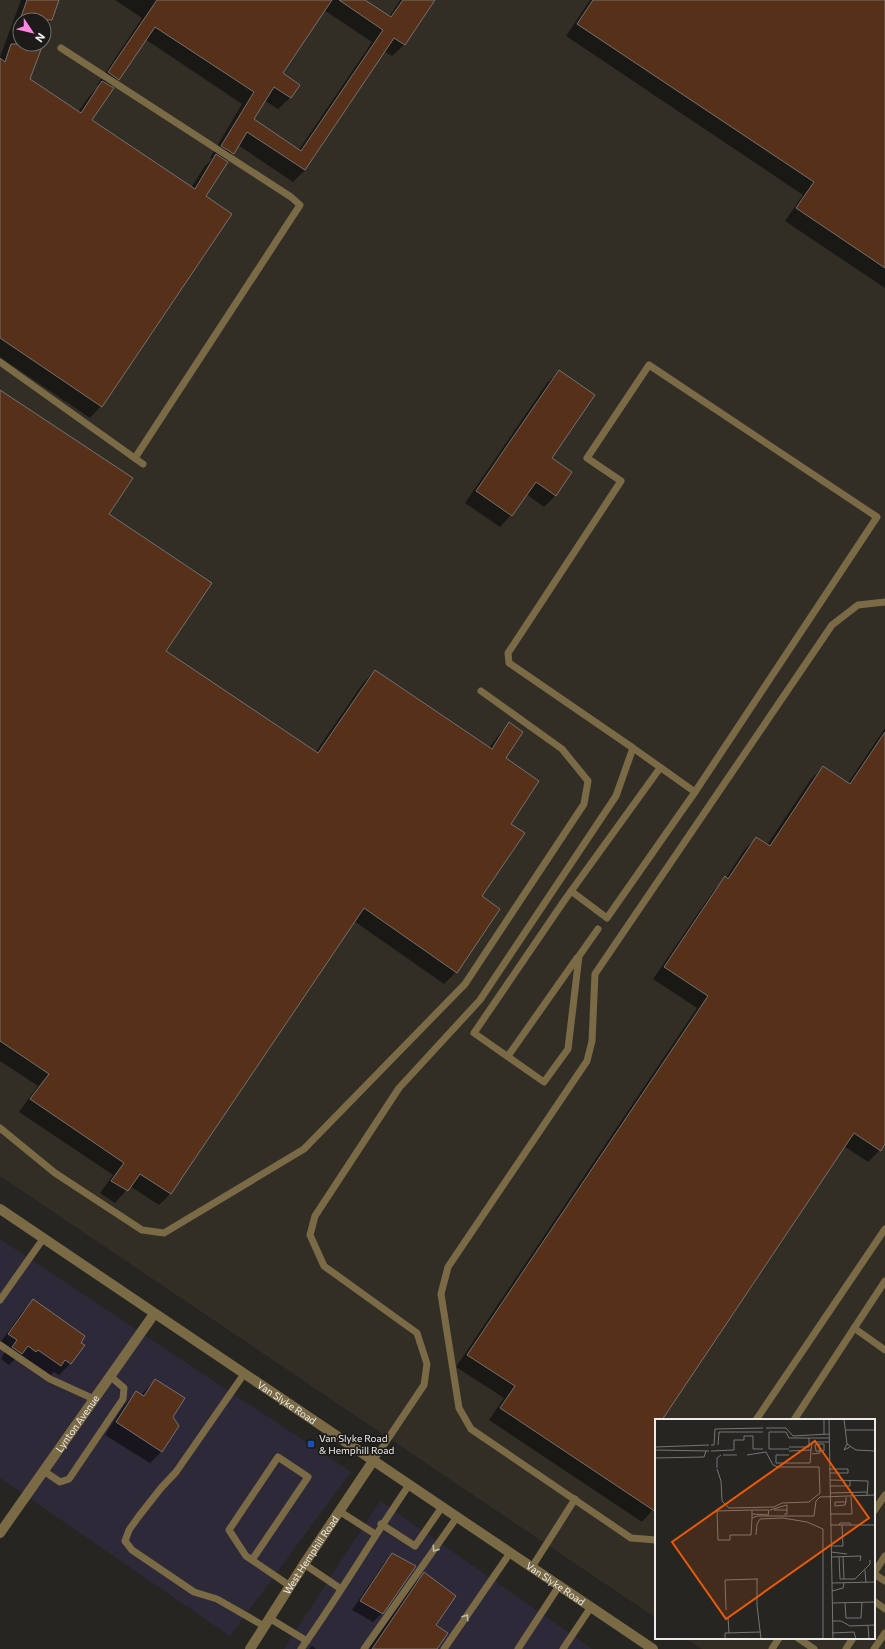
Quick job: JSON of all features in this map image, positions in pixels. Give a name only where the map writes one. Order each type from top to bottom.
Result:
[{"type":"street","name":"Van Slyke Road","points":[[0,1209],[653,1649]]},
{"type":"street","name":"Lynton Avenue","points":[[0,1533],[154,1314]]},
{"type":"street","name":"West Hemphill Road","points":[[250,1649],[266,1622],[373,1461]]},
{"type":"lane","points":[[60,48],[300,204],[135,458]]},
{"type":"lane","points":[[0,362],[143,464]]},
{"type":"lane","points":[[571,891],[607,918],[695,792],[877,517],[683,386],[649,365],[587,458],[622,481],[508,653],[509,663],[695,792]]},
{"type":"lane","points":[[655,1540],[632,1538],[471,1429],[459,1408],[441,1294],[448,1267],[587,1061],[592,1041],[595,974],[832,625],[858,605],[885,602]]},
{"type":"lane","points":[[0,1128],[56,1173],[142,1230],[164,1233],[304,1150],[465,984],[584,804],[588,781],[562,749],[481,691]]},
{"type":"lane","points":[[373,1461],[424,1385],[427,1364],[417,1333],[324,1266],[310,1235],[315,1216],[399,1088],[480,1000],[616,796],[633,748]]},
{"type":"lane","points":[[579,956],[568,1049],[544,1082],[474,1032],[571,891],[660,768]]},
{"type":"lane","points":[[508,1056],[598,930]]},
{"type":"lane","points":[[757,1419],[885,1229]]},
{"type":"lane","points":[[0,1300],[43,1239]]},
{"type":"lane","points":[[795,1419],[885,1281]]},
{"type":"lane","points":[[854,1328],[885,1350]]},
{"type":"lane","points":[[0,1345],[50,1379],[94,1399]]},
{"type":"lane","points":[[244,1374],[176,1472],[161,1488],[129,1530],[125,1541],[132,1550],[194,1592],[217,1599],[307,1641]]},
{"type":"lane","points":[[44,1471],[60,1482],[68,1479],[123,1399],[124,1388],[110,1376]]},
{"type":"lane","points":[[252,1560],[308,1477],[278,1457],[229,1530],[246,1556],[290,1586]]},
{"type":"lane","points":[[301,1649],[375,1534],[409,1485]]},
{"type":"lane","points":[[875,1510],[885,1495]]},
{"type":"lane","points":[[532,1567],[575,1499]]},
{"type":"lane","points":[[382,1524],[415,1546],[442,1507]]},
{"type":"lane","points":[[339,1511],[375,1534]]},
{"type":"lane","points":[[364,1649],[457,1517]]},
{"type":"lane","points":[[444,1649],[510,1553]]},
{"type":"lane","points":[[875,1571],[885,1556]]},
{"type":"lane","points":[[304,1564],[341,1589]]},
{"type":"lane","points":[[875,1574],[885,1581]]},
{"type":"lane","points":[[518,1649],[559,1586]]},
{"type":"lane","points":[[875,1602],[885,1609]]},
{"type":"lane","points":[[563,1649],[591,1607]]},
{"type":"lane","points":[[874,1649],[885,1633]]},
{"type":"lane","points":[[772,1649],[778,1639]]},
{"type":"lane","points":[[799,1639],[814,1649]]},
{"type":"lane","points":[[846,1649],[852,1639]]},
{"type":"shaded area","points":[[0,0],[885,0],[885,1649],[702,1649],[687,1639],[875,1639],[875,1419],[655,1419],[655,1617],[0,1176]]},
{"type":"shaded area","points":[[0,1239],[351,1472],[230,1636],[0,1478]]},
{"type":"shaded area","points":[[380,1501],[592,1649],[284,1649]]},
{"type":"building","points":[[27,0],[59,0],[52,20],[52,12],[23,12]]},
{"type":"building","points":[[157,0],[332,0],[283,73],[300,85],[291,98],[274,87],[254,119],[301,151],[383,30],[339,0],[365,0],[391,17],[403,0],[435,0],[405,45],[394,38],[305,170],[247,132],[234,154],[221,146],[254,92],[155,27],[119,80],[108,72]]},
{"type":"building","points":[[593,0],[885,0],[885,268],[796,208],[814,182],[577,24]]},
{"type":"building","points":[[11,44],[12,52],[40,52],[30,79],[81,113],[102,81],[114,88],[92,120],[195,189],[216,154],[228,162],[206,196],[232,214],[102,407],[0,338],[0,58],[5,62]]},
{"type":"building","points":[[559,370],[595,395],[552,458],[572,472],[556,496],[536,482],[512,516],[476,491]]},
{"type":"building","points":[[0,390],[133,478],[109,514],[212,583],[166,651],[318,753],[375,670],[492,749],[509,722],[523,732],[506,758],[539,781],[511,824],[525,833],[482,896],[500,909],[457,973],[364,908],[171,1194],[140,1174],[128,1191],[111,1181],[124,1163],[30,1099],[49,1074],[0,1041]]},
{"type":"building","points":[[885,732],[885,1144],[881,1151],[854,1133],[663,1419],[655,1419],[655,1511],[500,1408],[515,1386],[467,1355],[708,996],[664,967],[725,876],[728,879],[756,837],[770,846],[823,766],[850,784]]},
{"type":"building","points":[[33,1299],[85,1336],[81,1343],[85,1345],[71,1364],[65,1360],[61,1366],[38,1350],[36,1352],[28,1346],[22,1354],[12,1347],[17,1340],[8,1334]]},
{"type":"building","points":[[155,1379],[185,1398],[173,1417],[179,1426],[162,1452],[116,1422],[136,1391],[144,1396]]},
{"type":"building","points":[[392,1553],[416,1566],[383,1614],[360,1601]]},
{"type":"building","points":[[424,1572],[456,1596],[436,1625],[448,1633],[437,1649],[372,1649]]},
{"type":"place","name":"Van Slyke Road & Hemphill Road","points":[[311,1444]]}]
